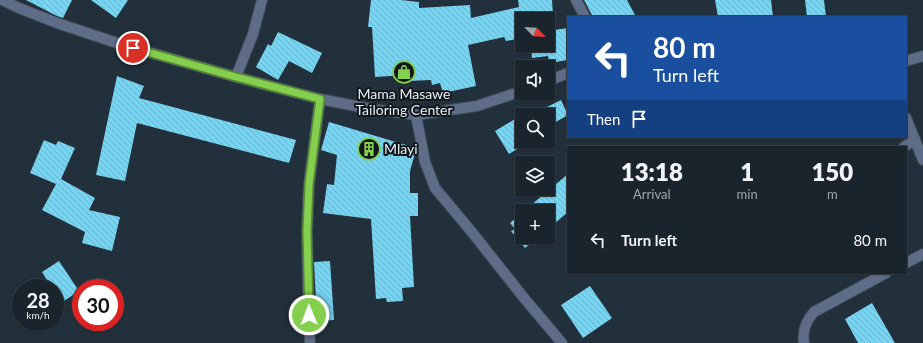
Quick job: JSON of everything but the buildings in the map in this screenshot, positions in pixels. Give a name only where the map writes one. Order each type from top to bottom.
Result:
[{"type":"street","points":[[2,0],[64,25],[120,44],[320,99],[371,109],[416,115],[477,106],[515,93]]},
{"type":"street","points":[[236,77],[253,34],[262,0]]},
{"type":"street","points":[[576,0],[584,16]]},
{"type":"street","points":[[907,61],[923,56]]},
{"type":"street","points":[[555,78],[567,73]]},
{"type":"street","points":[[310,343],[307,231],[309,184],[320,99]]},
{"type":"street","points":[[416,115],[425,162],[436,188],[562,343]]},
{"type":"street","points":[[907,120],[923,160]]},
{"type":"street","points":[[906,146],[915,140]]},
{"type":"street","points":[[907,262],[923,254]]},
{"type":"street","points":[[804,343],[804,327],[814,312],[884,274]]},
{"type":"place","name":"Mama Masawe Tailoring Center","points":[[404,72]]},
{"type":"place","name":"Mlayi","points":[[369,149]]},
{"type":"route","points":[[133,48],[320,99],[309,184],[307,231],[309,315]]}]
